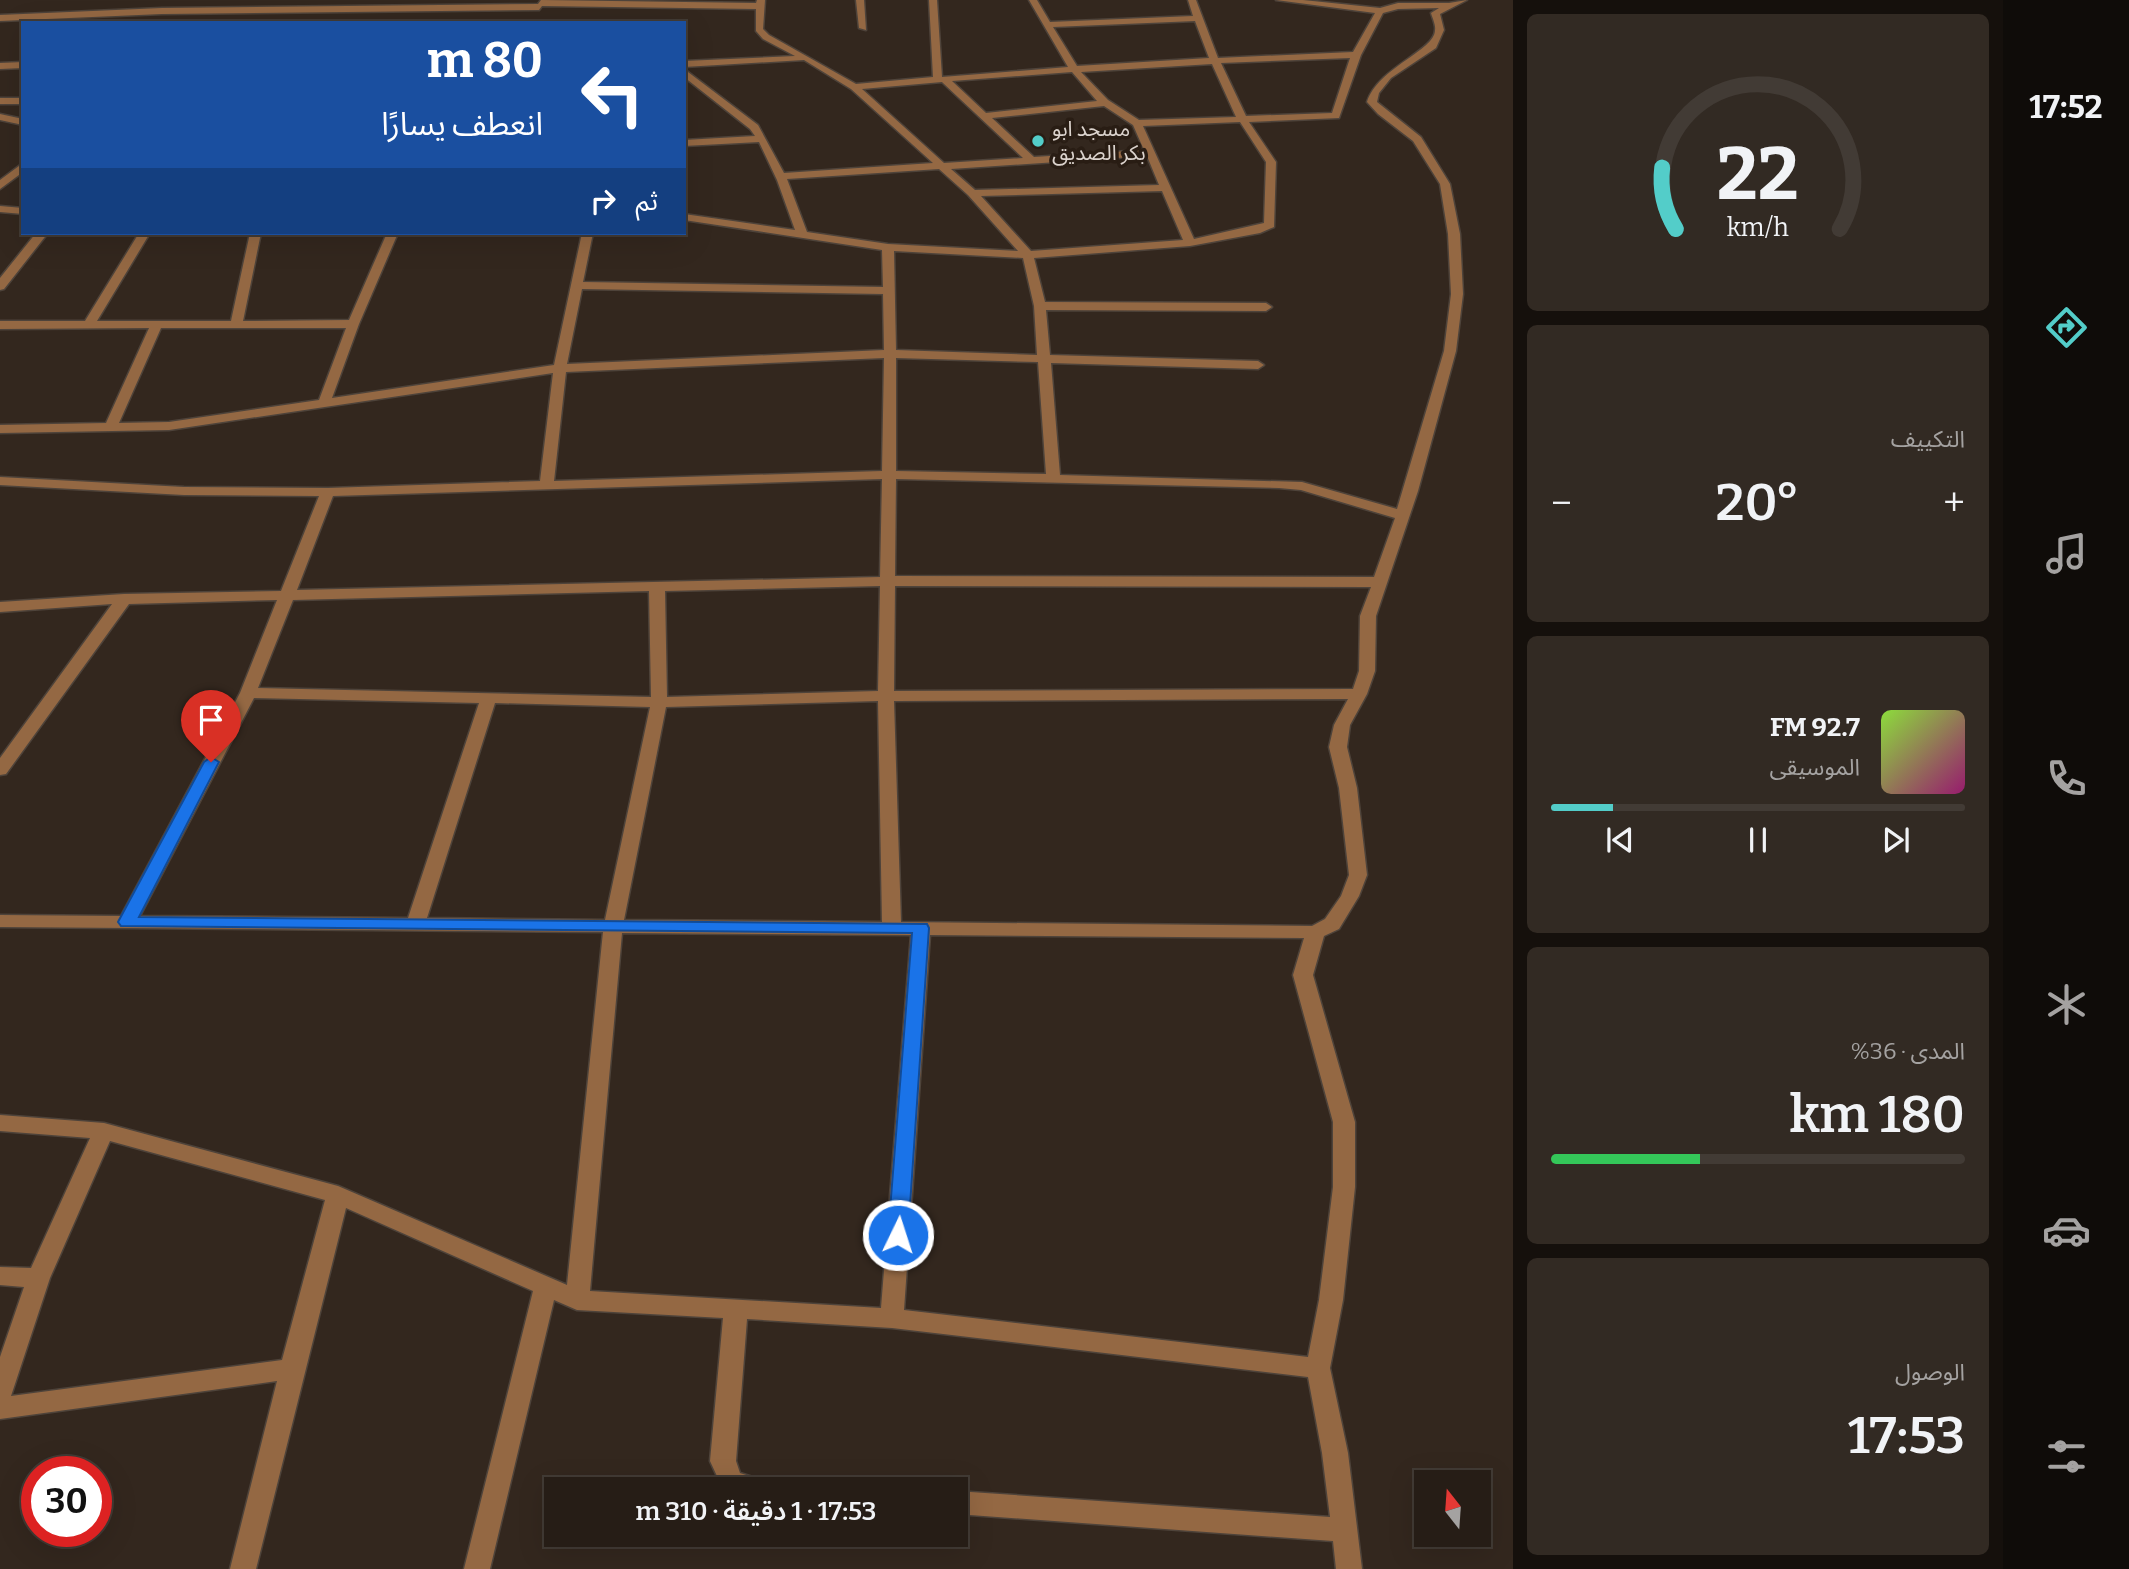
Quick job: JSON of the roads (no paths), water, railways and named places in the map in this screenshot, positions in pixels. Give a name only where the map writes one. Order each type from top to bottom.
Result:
[{"type":"street","points":[[87,14],[94,0]]},
{"type":"street","points":[[149,21],[177,0]]},
{"type":"street","points":[[860,0],[863,28]]},
{"type":"street","points":[[933,0],[942,80],[987,116],[1031,160]]},
{"type":"street","points":[[1033,0],[1072,68],[1104,103],[1124,112],[1137,123],[1190,243]]},
{"type":"street","points":[[686,217],[888,247],[1028,256],[1190,243],[1249,233],[1270,225],[1271,162],[1243,120],[1214,59],[1192,0]]},
{"type":"street","points":[[1280,0],[1380,11],[1398,6],[1455,3]]},
{"type":"street","points":[[0,18],[162,11],[539,6],[639,9],[760,3],[758,29],[762,33],[854,87],[972,193],[1028,256],[1040,306],[1053,480]]},
{"type":"street","points":[[0,921],[416,922],[1315,932],[1332,924],[1350,896],[1358,874],[1348,788],[1338,747],[1342,725],[1359,694],[1367,671],[1368,616],[1411,491],[1450,351],[1457,294],[1454,234],[1446,184],[1417,139],[1372,102],[1373,93],[1401,64],[1433,46],[1440,30],[1435,13],[1455,3]]},
{"type":"street","points":[[233,21],[239,10]]},
{"type":"street","points":[[1137,123],[1336,116],[1356,55],[1380,11]]},
{"type":"street","points":[[1047,25],[1199,18]]},
{"type":"street","points":[[854,87],[1072,68],[1214,59],[1356,55]]},
{"type":"street","points":[[686,64],[807,58]]},
{"type":"street","points":[[0,66],[21,65]]},
{"type":"street","points":[[686,74],[754,127],[781,176],[803,236]]},
{"type":"street","points":[[0,102],[21,101]]},
{"type":"street","points":[[987,116],[1104,103]]},
{"type":"street","points":[[0,117],[21,122]]},
{"type":"street","points":[[686,143],[762,139]]},
{"type":"street","points":[[781,176],[1151,153]]},
{"type":"street","points":[[0,186],[21,168]]},
{"type":"street","points":[[972,193],[1164,188]]},
{"type":"street","points":[[0,209],[21,211]]},
{"type":"street","points":[[0,286],[40,235]]},
{"type":"street","points":[[88,326],[143,235]]},
{"type":"street","points":[[236,325],[255,235]]},
{"type":"street","points":[[324,403],[392,235]]},
{"type":"street","points":[[547,485],[560,368],[587,235]]},
{"type":"street","points":[[888,247],[890,354],[886,696],[892,927]]},
{"type":"street","points":[[578,285],[887,291]]},
{"type":"street","points":[[1040,306],[1266,307]]},
{"type":"street","points":[[0,325],[354,324]]},
{"type":"street","points":[[110,429],[156,326]]},
{"type":"street","points":[[0,447],[4,429],[110,429],[196,423],[560,368],[890,354],[1258,365]]},
{"type":"street","points":[[0,481],[184,491],[328,492],[888,475],[1302,486],[1401,516]]},
{"type":"street","points":[[127,922],[248,693],[328,492]]},
{"type":"street","points":[[0,607],[124,599],[286,594],[888,580],[1380,582]]},
{"type":"street","points":[[577,1300],[614,925],[659,702],[657,586]]},
{"type":"street","points":[[1,767],[124,599]]},
{"type":"street","points":[[248,693],[659,702],[886,696],[1359,694]]},
{"type":"street","points":[[416,922],[488,700]]},
{"type":"street","points":[[892,1318],[921,928]]},
{"type":"street","points":[[1315,932],[1303,975],[1344,1122],[1344,1187],[1331,1300],[1318,1368],[1335,1453],[1349,1569]]},
{"type":"street","points":[[0,1123],[104,1131],[338,1195],[577,1300],[892,1318],[1318,1368]]},
{"type":"street","points":[[0,1392],[38,1278],[104,1131]]},
{"type":"street","points":[[243,1569],[338,1195]]},
{"type":"street","points":[[0,1276],[38,1278]]},
{"type":"street","points":[[477,1569],[546,1287]]},
{"type":"street","points":[[729,1477],[723,1461],[736,1308]]},
{"type":"street","points":[[0,1408],[292,1369]]},
{"type":"street","points":[[968,1504],[1344,1530]]},
{"type":"place","name":"مسجد ابو بكر الصديق","points":[[1038,141]]}]
